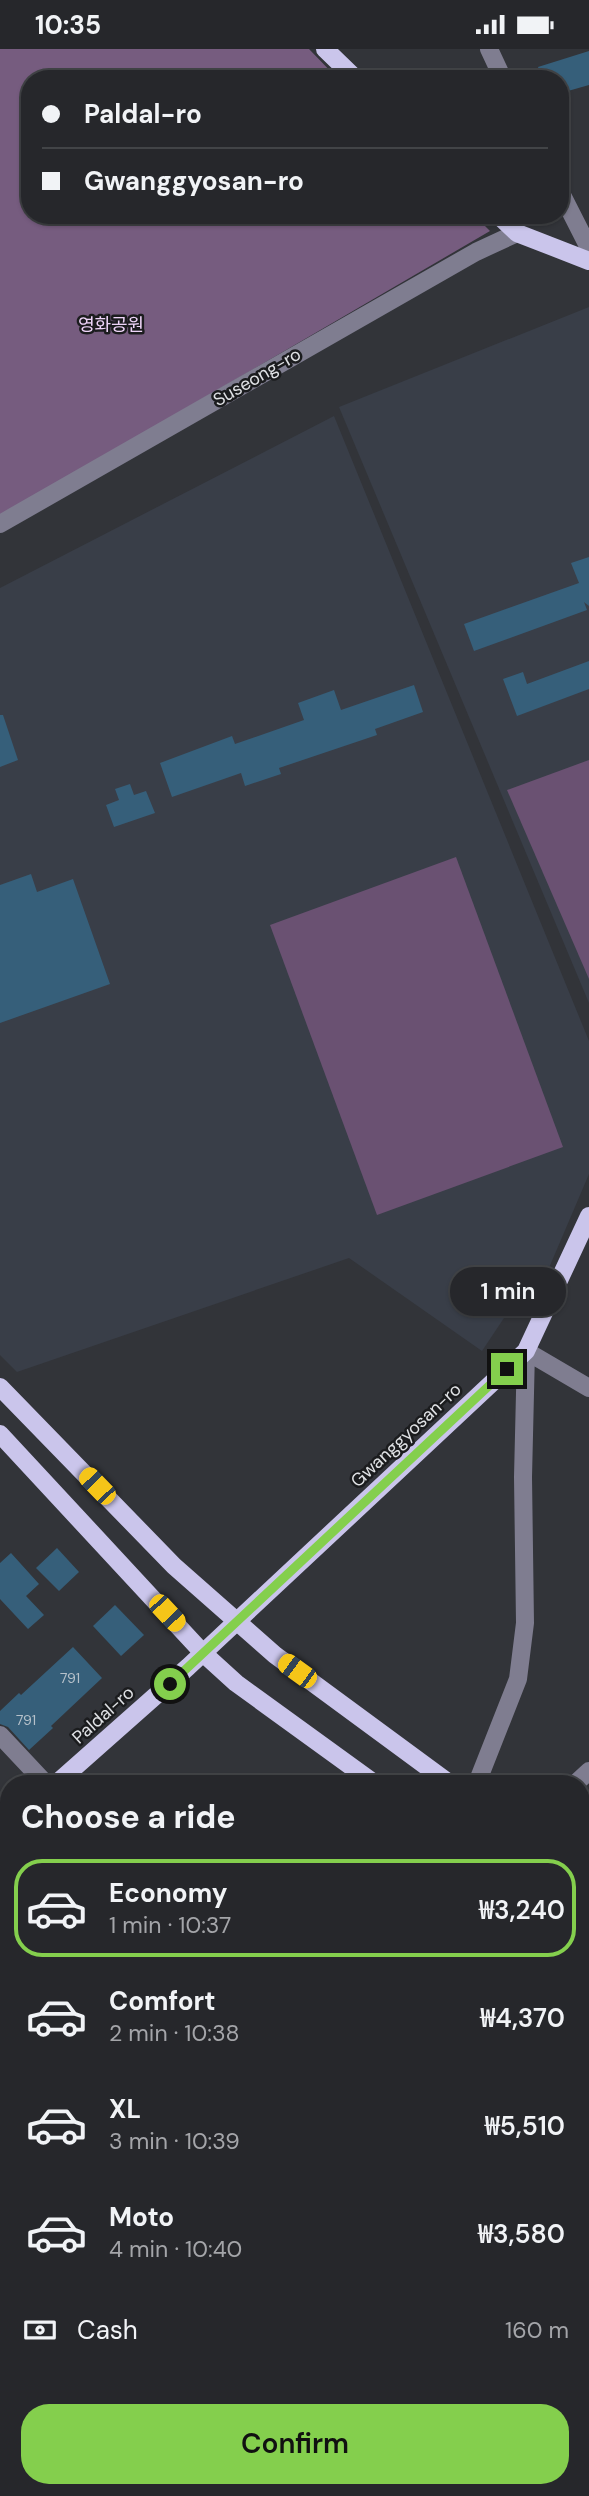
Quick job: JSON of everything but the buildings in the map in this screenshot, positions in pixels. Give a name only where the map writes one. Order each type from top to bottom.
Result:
[{"type":"main road","points":[[325,49],[347,70]]},
{"type":"main road","points":[[508,224],[517,233],[589,261]]},
{"type":"main road","name":"Gwanggyosan-ro","points":[[238,1622],[526,1351],[589,1216]]},
{"type":"main road","points":[[0,1387],[174,1566],[275,1655],[438,1775]]},
{"type":"main road","points":[[0,1434],[203,1653],[236,1683],[363,1775]]},
{"type":"main road","name":"Paldal-ro","points":[[66,1775],[238,1622]]},
{"type":"street","points":[[489,49],[499,70]]},
{"type":"street","points":[[569,209],[589,248]]},
{"type":"street","name":"Suseong-ro","points":[[0,524],[475,252],[517,233]]},
{"type":"street","points":[[480,1775],[519,1679],[524,1634],[523,1477],[526,1351],[589,1388]]},
{"type":"street","points":[[0,1735],[38,1775]]},
{"type":"shaded area","points":[[589,307],[589,1003],[339,407]]},
{"type":"shaded area","points":[[334,416],[589,1041],[589,1174],[537,1296],[506,1315],[482,1351],[349,1258],[17,1372],[0,1355],[0,588]]},
{"type":"shaded area","points":[[589,760],[589,979],[507,790]]},
{"type":"shaded area","points":[[456,857],[563,1147],[377,1215],[270,925]]},
{"type":"green space","name":"영화공원","points":[[0,49],[309,49],[329,70],[21,70],[21,224],[483,224],[490,231],[0,517]]},
{"type":"route","points":[[170,1684],[507,1369]]}]
